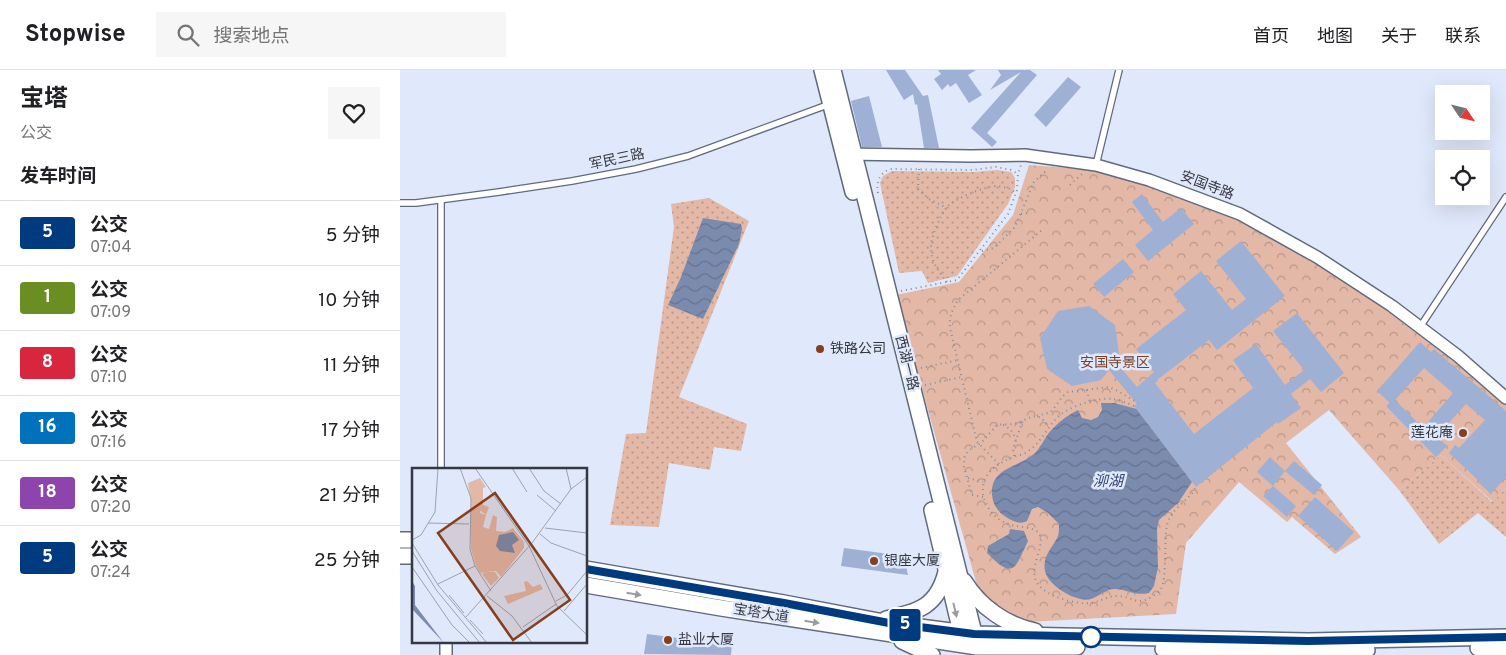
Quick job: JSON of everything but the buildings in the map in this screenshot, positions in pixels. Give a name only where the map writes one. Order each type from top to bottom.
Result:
[{"type":"main road","name":"西湖一路","points":[[822,70],[830,104],[848,154],[888,293],[912,388],[952,571]]},
{"type":"main road","name":"西湖一路","points":[[833,70],[848,154],[903,388],[970,645]]},
{"type":"main road","name":"宝塔大道","points":[[588,569],[784,603],[876,626],[970,645],[1063,642],[1308,641],[1506,637]]},
{"type":"main road","points":[[876,626],[912,613],[931,602],[952,571],[988,608],[1010,622],[1063,642]]},
{"type":"main road","name":"宝塔大道","points":[[588,585],[721,608],[876,626]]},
{"type":"main road","points":[[876,626],[932,655]]},
{"type":"main road","points":[[1038,655],[1063,642]]},
{"type":"main road","name":"宝塔大道","points":[[1063,642],[1098,646],[1277,653],[1439,647],[1506,648]]},
{"type":"street","name":"安国寺路","points":[[848,154],[1025,155],[1095,165],[1149,180],[1240,214],[1317,256],[1420,327],[1458,356],[1506,398]]},
{"type":"street","points":[[446,642],[446,655]]},
{"type":"lane","points":[[1095,165],[1120,70]]},
{"type":"lane","name":"军民三路","points":[[400,203],[441,200],[572,181],[636,169],[688,156],[830,104]]},
{"type":"lane","points":[[1420,327],[1506,197]]},
{"type":"lane","points":[[441,200],[441,468]]},
{"type":"path","points":[[888,293],[957,280],[1008,214],[1016,192],[1018,174],[1025,155]]},
{"type":"path","points":[[981,251],[994,248],[1015,227],[1034,182],[1060,160]]},
{"type":"path","points":[[1070,184],[1095,165]]},
{"type":"path","points":[[879,200],[876,183],[883,172],[890,169],[972,170],[996,167],[1011,170],[1018,174]]},
{"type":"path","points":[[919,169],[918,189],[929,200],[947,208]]},
{"type":"path","points":[[947,282],[936,267],[930,250],[931,239],[947,208],[972,193],[995,186],[1004,187],[1016,192]]},
{"type":"path","points":[[1021,214],[1028,213]]},
{"type":"path","points":[[999,464],[978,444],[949,319],[952,309],[958,300],[1042,230]]},
{"type":"path","points":[[908,371],[958,360]]},
{"type":"path","points":[[912,388],[962,377]]},
{"type":"path","points":[[983,497],[972,495],[964,467],[964,458],[968,451],[986,438],[997,425],[1013,424],[1028,417],[1051,412],[1068,392],[1109,387],[1118,390],[1138,403]]},
{"type":"path","points":[[1087,390],[1090,403]]},
{"type":"path","points":[[1134,406],[1112,399],[1068,409],[1057,417],[1035,446],[1025,454],[999,464],[989,472],[983,482],[983,497],[990,510],[999,519],[1010,525],[1036,530],[1040,535],[1035,564],[1035,578],[1038,585],[1062,599],[1073,602],[1092,603],[1115,596],[1123,596],[1140,602],[1151,598],[1162,587],[1167,523],[1172,514],[1190,496],[1196,486]]},
{"type":"path","points":[[1034,416],[1040,417],[1050,427]]},
{"type":"path","points":[[1014,457],[1013,449],[1023,420]]},
{"type":"path","points":[[1001,424],[1009,428],[1016,442]]},
{"type":"path","points":[[968,478],[983,482]]},
{"type":"green space","name":"安国寺景区","points":[[1029,165],[1095,170],[1150,184],[1240,219],[1316,261],[1389,308],[1457,361],[1506,404],[1506,488],[1493,502],[1441,455],[1399,490],[1329,410],[1286,443],[1361,537],[1335,554],[1292,517],[1287,522],[1239,482],[1186,543],[1176,614],[1028,622],[998,611],[979,593],[896,295],[959,282],[1013,215]]},
{"type":"green space","points":[[997,170],[1011,172],[1015,178],[1015,187],[1008,204],[957,276],[928,283],[922,271],[899,273],[880,183],[883,176],[892,171],[973,172]]},
{"type":"green space","points":[[709,198],[749,221],[679,397],[747,424],[741,451],[714,447],[710,470],[669,463],[659,527],[610,525],[626,434],[646,433],[674,227],[671,204]]},
{"type":"green space","points":[[1441,455],[1492,502],[1506,488],[1506,537],[1478,513],[1439,544],[1399,490]]},
{"type":"water","points":[[703,218],[741,224],[742,229],[739,244],[703,319],[668,305],[681,277]]},
{"type":"water","name":"泖湖","points":[[1101,403],[1114,403],[1137,409],[1192,482],[1178,503],[1159,520],[1157,529],[1158,567],[1154,586],[1149,593],[1140,594],[1112,589],[1085,600],[1071,596],[1057,588],[1047,577],[1044,565],[1045,560],[1058,536],[1059,524],[1048,513],[1038,507],[1032,509],[1027,521],[1022,523],[1016,522],[996,508],[992,495],[993,486],[1001,473],[1035,453],[1048,434],[1062,420],[1078,410],[1082,418],[1091,420],[1098,417],[1102,410]]},
{"type":"water","points":[[1010,529],[1024,531],[1028,541],[1016,564],[1013,568],[1008,569],[996,562],[987,553],[988,546],[1009,534]]},
{"type":"bus line","name":"5","points":[[588,569],[889,623],[974,634],[1308,641],[1506,637]]},
{"type":"place","name":"铁路公司","points":[[820,349]]},
{"type":"place","name":"莲花庵","points":[[1463,433]]},
{"type":"place","name":"银座大厦","points":[[874,561]]},
{"type":"place","name":"盐业大厦","points":[[668,640]]}]
